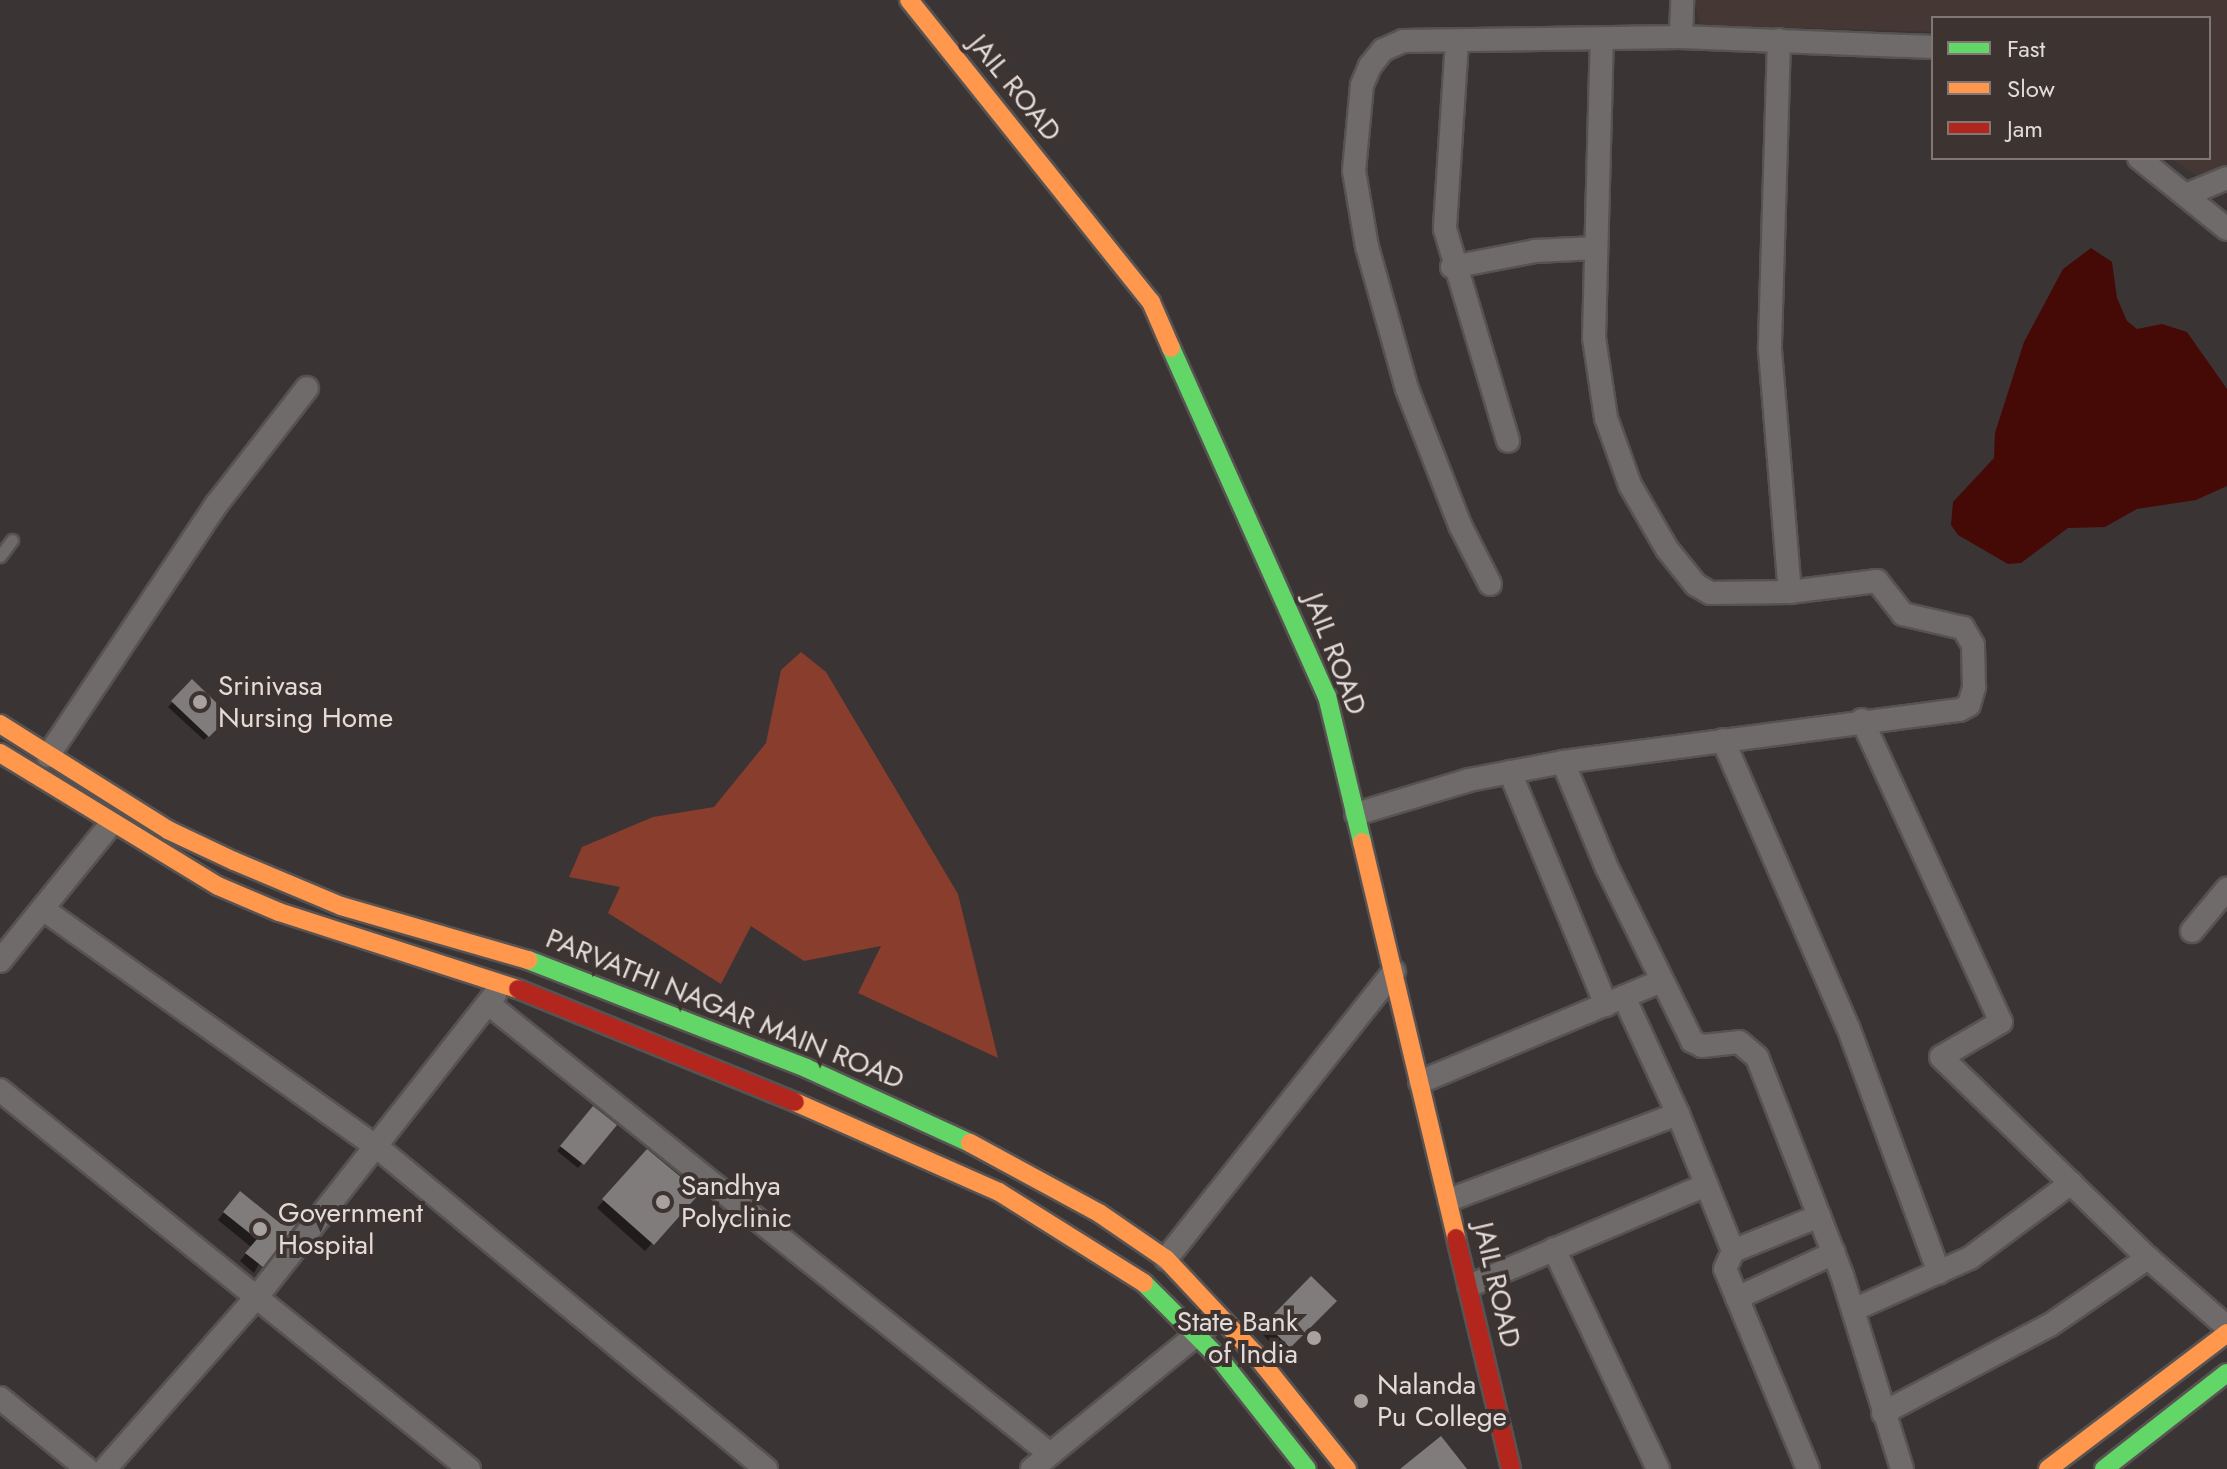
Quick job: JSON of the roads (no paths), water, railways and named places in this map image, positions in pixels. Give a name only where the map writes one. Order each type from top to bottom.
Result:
[{"type":"main road","name":"JAIL ROAD","points":[[909,0],[1151,302],[1327,696],[1511,1469]]},
{"type":"main road","name":"PARVATHI NAGAR MAIN ROAD","points":[[0,724],[168,830],[234,861],[341,906],[524,959],[806,1068],[940,1127],[1099,1213],[1166,1259],[1218,1315],[1347,1469]]},
{"type":"main road","name":"PARVATHI NAGAR MAIN ROAD","points":[[0,753],[111,824],[218,886],[279,912],[500,983],[711,1065],[999,1192],[1154,1289],[1198,1336],[1307,1469]]},
{"type":"main road","points":[[2048,1469],[2227,1330]]},
{"type":"main road","points":[[2104,1469],[2227,1373]]},
{"type":"street","points":[[1681,37],[1682,0]]},
{"type":"street","points":[[1490,584],[1460,525],[1407,389],[1367,247],[1354,171],[1362,85],[1370,66],[1383,50],[1403,41],[1681,37],[1931,47]]},
{"type":"street","points":[[1356,814],[1510,772],[1563,762],[1862,720],[1960,710],[1969,705],[1974,687],[1970,636],[1951,623],[1903,614],[1877,581],[1790,592],[1710,593],[1696,585],[1638,498],[1606,418],[1594,338],[1602,39]]},
{"type":"street","points":[[1779,40],[1770,350],[1790,592]]},
{"type":"street","points":[[1457,41],[1445,229],[1452,267],[1508,441]]},
{"type":"street","points":[[2142,160],[2227,229]]},
{"type":"street","points":[[2186,195],[2227,178]]},
{"type":"street","points":[[1452,267],[1535,251],[1596,248]]},
{"type":"street","points":[[48,756],[216,505],[307,388]]},
{"type":"street","points":[[1862,720],[2001,1022],[1941,1057],[2148,1258],[2227,1330]]},
{"type":"street","points":[[1723,740],[1848,1027],[1939,1273]]},
{"type":"street","points":[[1563,762],[1692,1041],[1702,1046],[1739,1042],[1757,1057],[1834,1253],[1902,1469]]},
{"type":"street","points":[[1510,772],[1615,1001],[1678,1114],[1733,1251]]},
{"type":"street","points":[[0,961],[111,824]]},
{"type":"street","points":[[2192,931],[2227,889]]},
{"type":"street","points":[[43,909],[377,1147],[766,1469]]},
{"type":"street","points":[[105,1469],[256,1298],[490,1005],[500,983],[524,959]]},
{"type":"street","points":[[1166,1259],[1394,971]]},
{"type":"street","points":[[1420,1082],[1662,981]]},
{"type":"street","points":[[490,1005],[1050,1454]]},
{"type":"street","points":[[0,1090],[469,1469]]},
{"type":"street","points":[[1449,1200],[1678,1114]]},
{"type":"street","points":[[1853,1310],[1939,1273],[1994,1243],[2071,1183]]},
{"type":"street","points":[[1469,1286],[1706,1185]]},
{"type":"street","points":[[1808,1469],[1725,1269],[1733,1251],[1819,1216]]},
{"type":"street","points":[[1554,1249],[1658,1469]]},
{"type":"street","points":[[1737,1298],[1834,1253]]},
{"type":"street","points":[[1883,1413],[2050,1325],[2148,1258]]},
{"type":"street","points":[[1032,1469],[1198,1336],[1218,1315]]},
{"type":"street","points":[[0,1398],[87,1469]]},
{"type":"lane","points":[[0,556],[12,540]]},
{"type":"place","name":"Srinivasa Nursing Home","points":[[200,702]]},
{"type":"place","name":"Sandhya Polyclinic","points":[[663,1202]]},
{"type":"place","name":"Government Hospital","points":[[260,1229]]},
{"type":"place","name":"State Bank of India","points":[[1314,1338]]},
{"type":"place","name":"Nalanda Pu College","points":[[1361,1401]]}]
